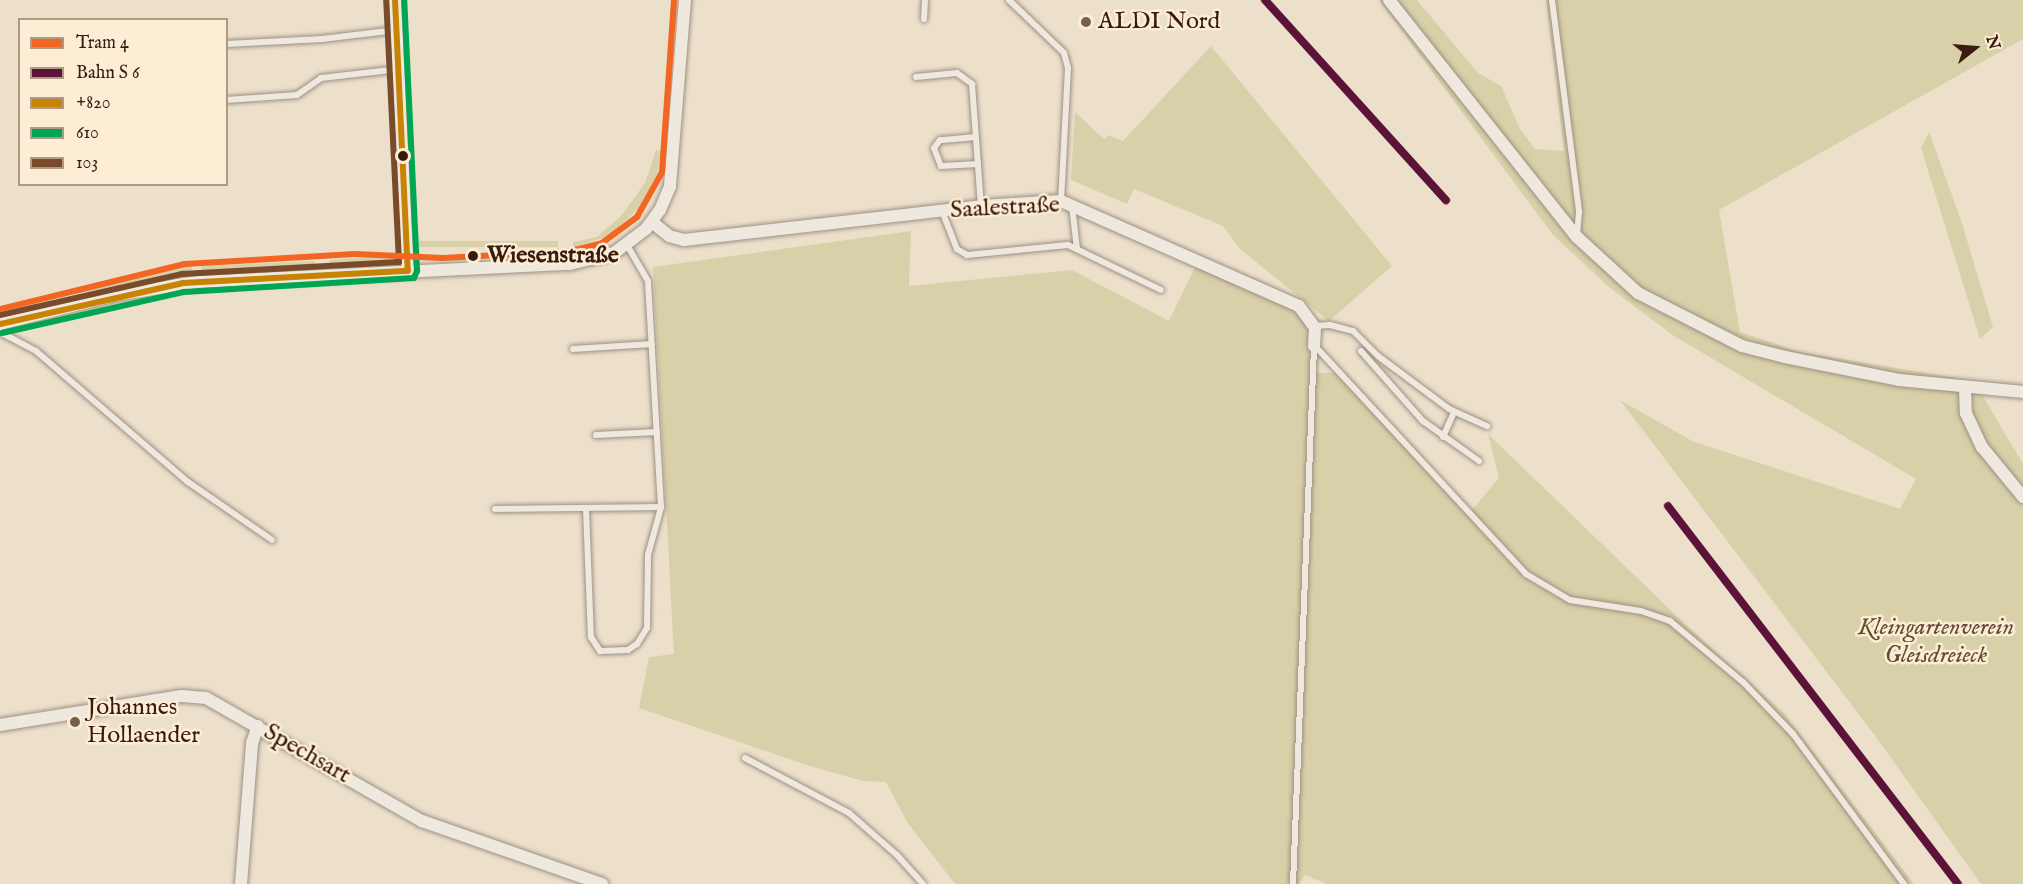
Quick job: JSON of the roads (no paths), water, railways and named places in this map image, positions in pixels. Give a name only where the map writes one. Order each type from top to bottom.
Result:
[{"type":"street","points":[[395,0],[408,271]]},
{"type":"street","points":[[0,324],[183,284],[570,264],[602,258],[627,245],[652,222],[667,195],[674,163],[685,0]]},
{"type":"street","points":[[1389,0],[1577,237],[1638,293],[1742,346],[1899,380],[1965,389],[2023,392]]},
{"type":"street","name":"Saalestraße","points":[[652,222],[669,236],[684,240],[981,206],[1066,203],[1299,306],[1314,326]]},
{"type":"street","points":[[1314,326],[1314,346]]},
{"type":"street","points":[[1965,389],[1966,413],[1982,447],[2023,496]]},
{"type":"street","name":"Spechsart","points":[[0,725],[182,696],[206,698],[422,820],[602,884]]},
{"type":"street","points":[[241,884],[252,743],[258,726]]},
{"type":"lane","points":[[924,19],[925,0]]},
{"type":"lane","points":[[1009,0],[1064,53],[1068,68],[1066,203],[1077,249]]},
{"type":"lane","points":[[1552,0],[1579,212],[1577,237]]},
{"type":"lane","points":[[228,44],[322,39],[396,30]]},
{"type":"lane","points":[[228,100],[297,94],[321,78],[399,69]]},
{"type":"lane","points":[[916,77],[957,73],[968,77],[974,93],[981,206]]},
{"type":"lane","points":[[976,137],[940,140],[934,148],[941,166],[978,164]]},
{"type":"lane","points":[[942,211],[957,249],[967,255],[1068,245],[1161,290]]},
{"type":"lane","points":[[586,509],[588,626],[600,651],[618,652],[637,644],[646,628],[648,555],[661,507],[648,281],[627,245]]},
{"type":"lane","points":[[1314,326],[1341,326],[1353,331],[1371,349],[1454,412],[1487,426]]},
{"type":"lane","points":[[0,332],[13,336],[36,351],[188,482],[272,540]]},
{"type":"lane","points":[[573,349],[652,344]]},
{"type":"lane","points":[[1293,884],[1314,346]]},
{"type":"lane","points":[[1314,346],[1526,574],[1570,600],[1641,611],[1670,621],[1743,682],[1793,734],[1904,884]]},
{"type":"lane","points":[[1367,357],[1371,349]]},
{"type":"lane","points":[[1361,351],[1423,421],[1479,461]]},
{"type":"lane","points":[[1443,436],[1454,412]]},
{"type":"lane","points":[[596,435],[657,432]]},
{"type":"lane","points":[[495,510],[661,507]]},
{"type":"lane","points":[[745,758],[849,813],[897,855],[922,884]]},
{"type":"tram line","name":"4","points":[[0,309],[185,264],[355,254],[443,258],[571,251],[602,243],[637,217],[662,172],[674,0]]},
{"type":"place","name":"ALDI Nord","points":[[1086,22]]},
{"type":"place","name":"Wiesenstraße","points":[[473,256]]},
{"type":"place","name":"Johannes Hollaender","points":[[75,722]]},
{"type":"park label","name":"Kleingartenverein Gleisdreieck","points":[[1936,642]]}]
